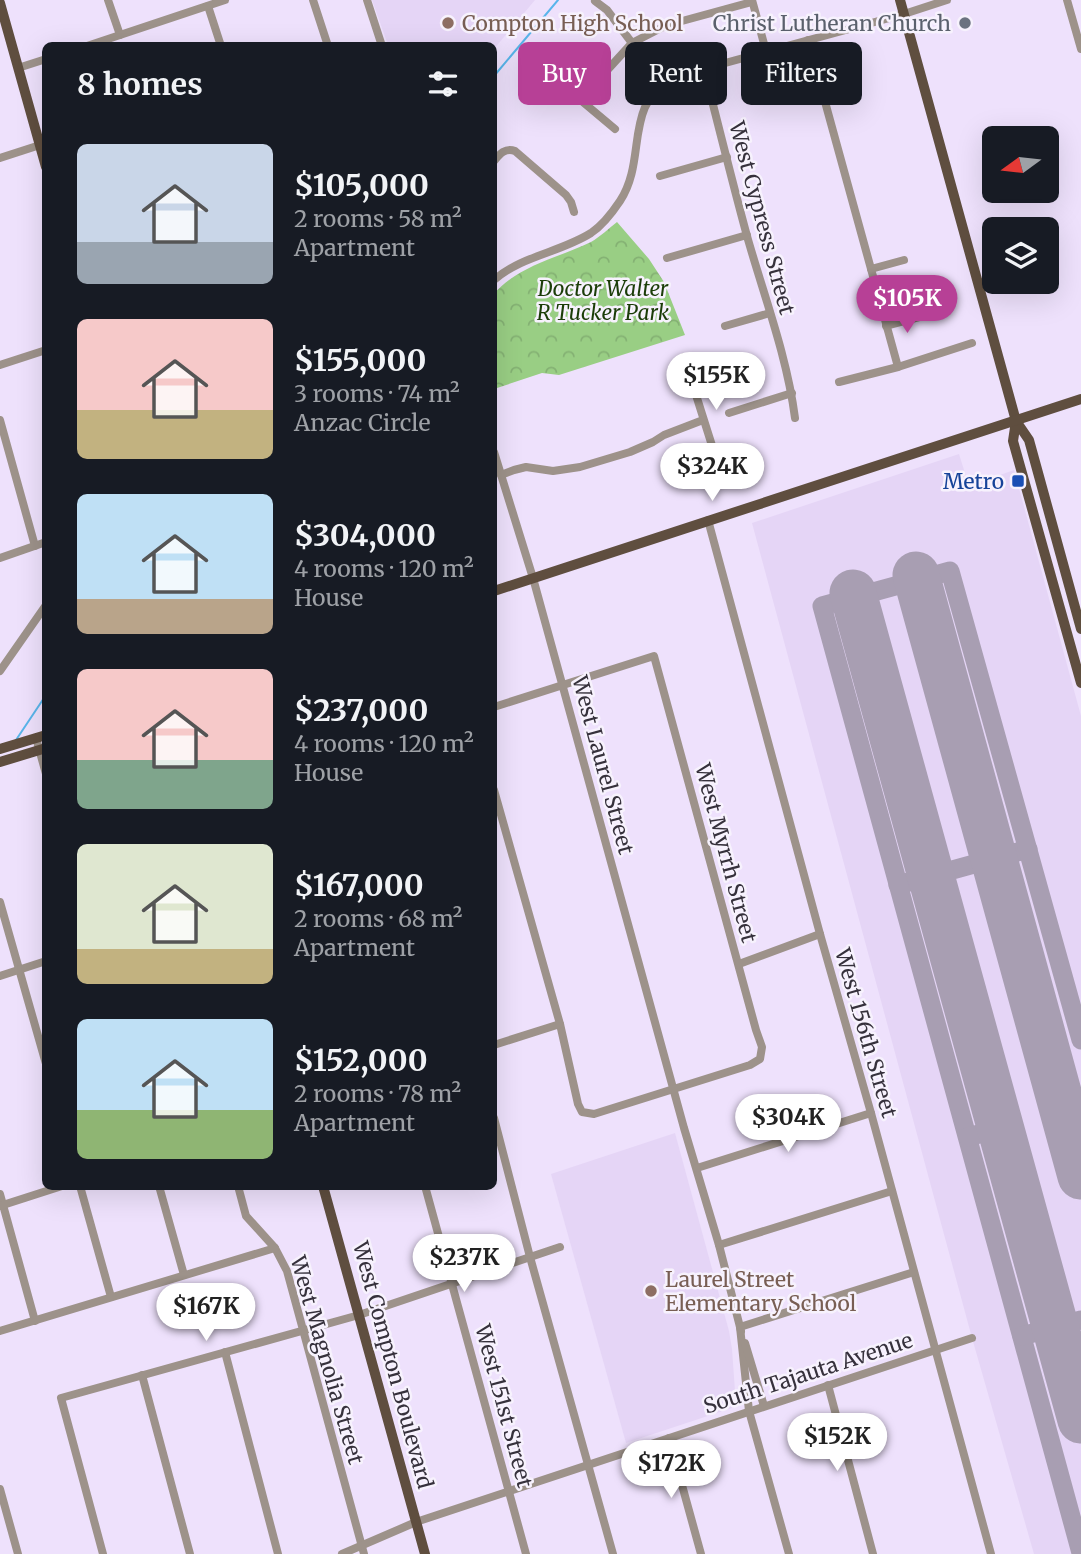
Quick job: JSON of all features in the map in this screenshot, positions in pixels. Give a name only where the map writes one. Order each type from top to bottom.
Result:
[{"type":"main road","points":[[900,0],[1016,421],[1029,440],[1081,628]]},
{"type":"main road","points":[[0,2],[42,152]]},
{"type":"main road","points":[[497,590],[1081,399]]},
{"type":"main road","points":[[1016,421],[1013,441],[1081,683]]},
{"type":"main road","points":[[0,749],[38,737]]},
{"type":"main road","points":[[0,762],[42,749]]},
{"type":"main road","name":"West Compton Boulevard","points":[[324,1190],[425,1554]]},
{"type":"street","points":[[108,0],[120,35]]},
{"type":"street","points":[[110,42],[120,35],[225,0]]},
{"type":"street","points":[[313,0],[327,42]]},
{"type":"street","points":[[367,0],[381,42]]},
{"type":"street","points":[[800,42],[947,0]]},
{"type":"street","points":[[1067,0],[1081,49]]},
{"type":"street","points":[[595,1],[607,10],[631,42]]},
{"type":"street","points":[[634,42],[663,27],[752,1],[763,42]]},
{"type":"street","points":[[208,6],[220,42]]},
{"type":"street","points":[[808,40],[898,367]]},
{"type":"street","points":[[611,66],[625,51]]},
{"type":"street","points":[[18,68],[42,60]]},
{"type":"street","points":[[586,105],[615,129]]},
{"type":"street","points":[[497,278],[518,263],[574,241],[601,225],[620,201],[632,176],[639,129],[646,105]]},
{"type":"street","name":"West Cypress Street","points":[[713,105],[792,393],[795,418]]},
{"type":"street","points":[[0,158],[40,145]]},
{"type":"street","points":[[497,158],[503,151],[511,149],[519,154],[566,195],[574,212]]},
{"type":"street","points":[[660,176],[727,157]]},
{"type":"street","points":[[667,258],[747,235]]},
{"type":"street","points":[[871,269],[904,260]]},
{"type":"street","points":[[725,326],[770,313]]},
{"type":"street","points":[[886,326],[920,317]]},
{"type":"street","points":[[839,382],[898,367],[972,343]]},
{"type":"street","points":[[0,365],[42,351]]},
{"type":"street","points":[[684,357],[721,474]]},
{"type":"street","points":[[729,413],[792,393]]},
{"type":"street","points":[[0,420],[35,546]]},
{"type":"street","points":[[501,475],[526,467],[553,471],[578,467],[630,452],[703,420]]},
{"type":"street","name":"West Laurel Street","points":[[497,462],[533,578],[740,1326]]},
{"type":"street","name":"West 156th Street","points":[[708,520],[991,1554]]},
{"type":"street","points":[[0,558],[42,543]]},
{"type":"street","points":[[0,671],[42,611]]},
{"type":"street","points":[[1067,632],[1081,628]]},
{"type":"street","name":"West Myrrh Street","points":[[562,684],[654,656],[762,1047],[760,1059],[750,1065],[674,1089]]},
{"type":"street","points":[[497,706],[562,684]]},
{"type":"street","points":[[38,737],[42,749]]},
{"type":"street","points":[[497,801],[582,1112],[594,1114],[674,1089]]},
{"type":"street","points":[[0,902],[42,1051]]},
{"type":"street","points":[[739,964],[820,934]]},
{"type":"street","points":[[0,976],[42,962]]},
{"type":"street","points":[[497,1044],[560,1024]]},
{"type":"street","points":[[697,1168],[871,1113]]},
{"type":"street","points":[[497,1130],[613,1554]]},
{"type":"street","points":[[1,1205],[49,1190]]},
{"type":"street","points":[[81,1190],[111,1297]]},
{"type":"street","points":[[160,1190],[184,1275]]},
{"type":"street","name":"West Magnolia Street","points":[[239,1190],[246,1216],[275,1248],[287,1271],[363,1550]]},
{"type":"street","name":"West 151st Street","points":[[426,1190],[526,1554]]},
{"type":"street","points":[[719,1245],[892,1191]]},
{"type":"street","points":[[0,1195],[35,1321]]},
{"type":"street","points":[[103,1554],[61,1398],[359,1315],[560,1247]]},
{"type":"street","points":[[0,1331],[275,1248]]},
{"type":"street","points":[[740,1326],[914,1272]]},
{"type":"street","points":[[740,1326],[764,1406]]},
{"type":"street","points":[[740,1326],[749,1411],[789,1554]]},
{"type":"street","name":"South Tajauta Avenue","points":[[342,1554],[363,1550],[416,1522],[972,1338]]},
{"type":"street","points":[[225,1352],[278,1554]]},
{"type":"street","points":[[142,1375],[190,1554]]},
{"type":"street","points":[[828,1385],[873,1554]]},
{"type":"street","points":[[669,1438],[701,1554]]},
{"type":"street","points":[[0,1489],[18,1554]]},
{"type":"street","points":[[972,1529],[984,1526]]},
{"type":"shaded area","name":"Compton High School","points":[[372,0],[535,0],[497,45],[497,42],[387,42]]},
{"type":"shaded area","points":[[959,454],[969,486],[1014,470],[1081,716],[1081,1554],[1034,1554],[972,1338],[752,523]]},
{"type":"shaded area","name":"Laurel Street Elementary School","points":[[675,1133],[729,1331],[736,1405],[626,1443],[551,1174]]},
{"type":"green space","name":"Doctor Walter R Tucker Park","points":[[617,222],[649,259],[664,282],[685,335],[559,375],[542,373],[497,388],[497,291],[527,269],[591,242]]},
{"type":"waterway","points":[[497,72],[558,0]]},
{"type":"waterway","points":[[16,740],[42,701]]},
{"type":"taxiway","points":[[1081,1040],[950,571],[822,606],[1081,1553]]},
{"type":"taxiway","points":[[898,885],[1028,849]]},
{"type":"taxiway","points":[[1063,1111],[1081,1106]]},
{"type":"taxiway","points":[[968,1137],[1001,1128]]},
{"type":"taxiway","points":[[1022,1336],[1081,1320]]},
{"type":"runway","points":[[916,575],[1081,1176]]},
{"type":"runway","points":[[853,593],[1081,1420]]},
{"type":"place","name":"Compton High School","points":[[448,23]]},
{"type":"place","name":"Christ Lutheran Church","points":[[965,23]]},
{"type":"place","name":"Metro","points":[[1018,481]]},
{"type":"place","name":"Laurel Street Elementary School","points":[[651,1291]]}]
